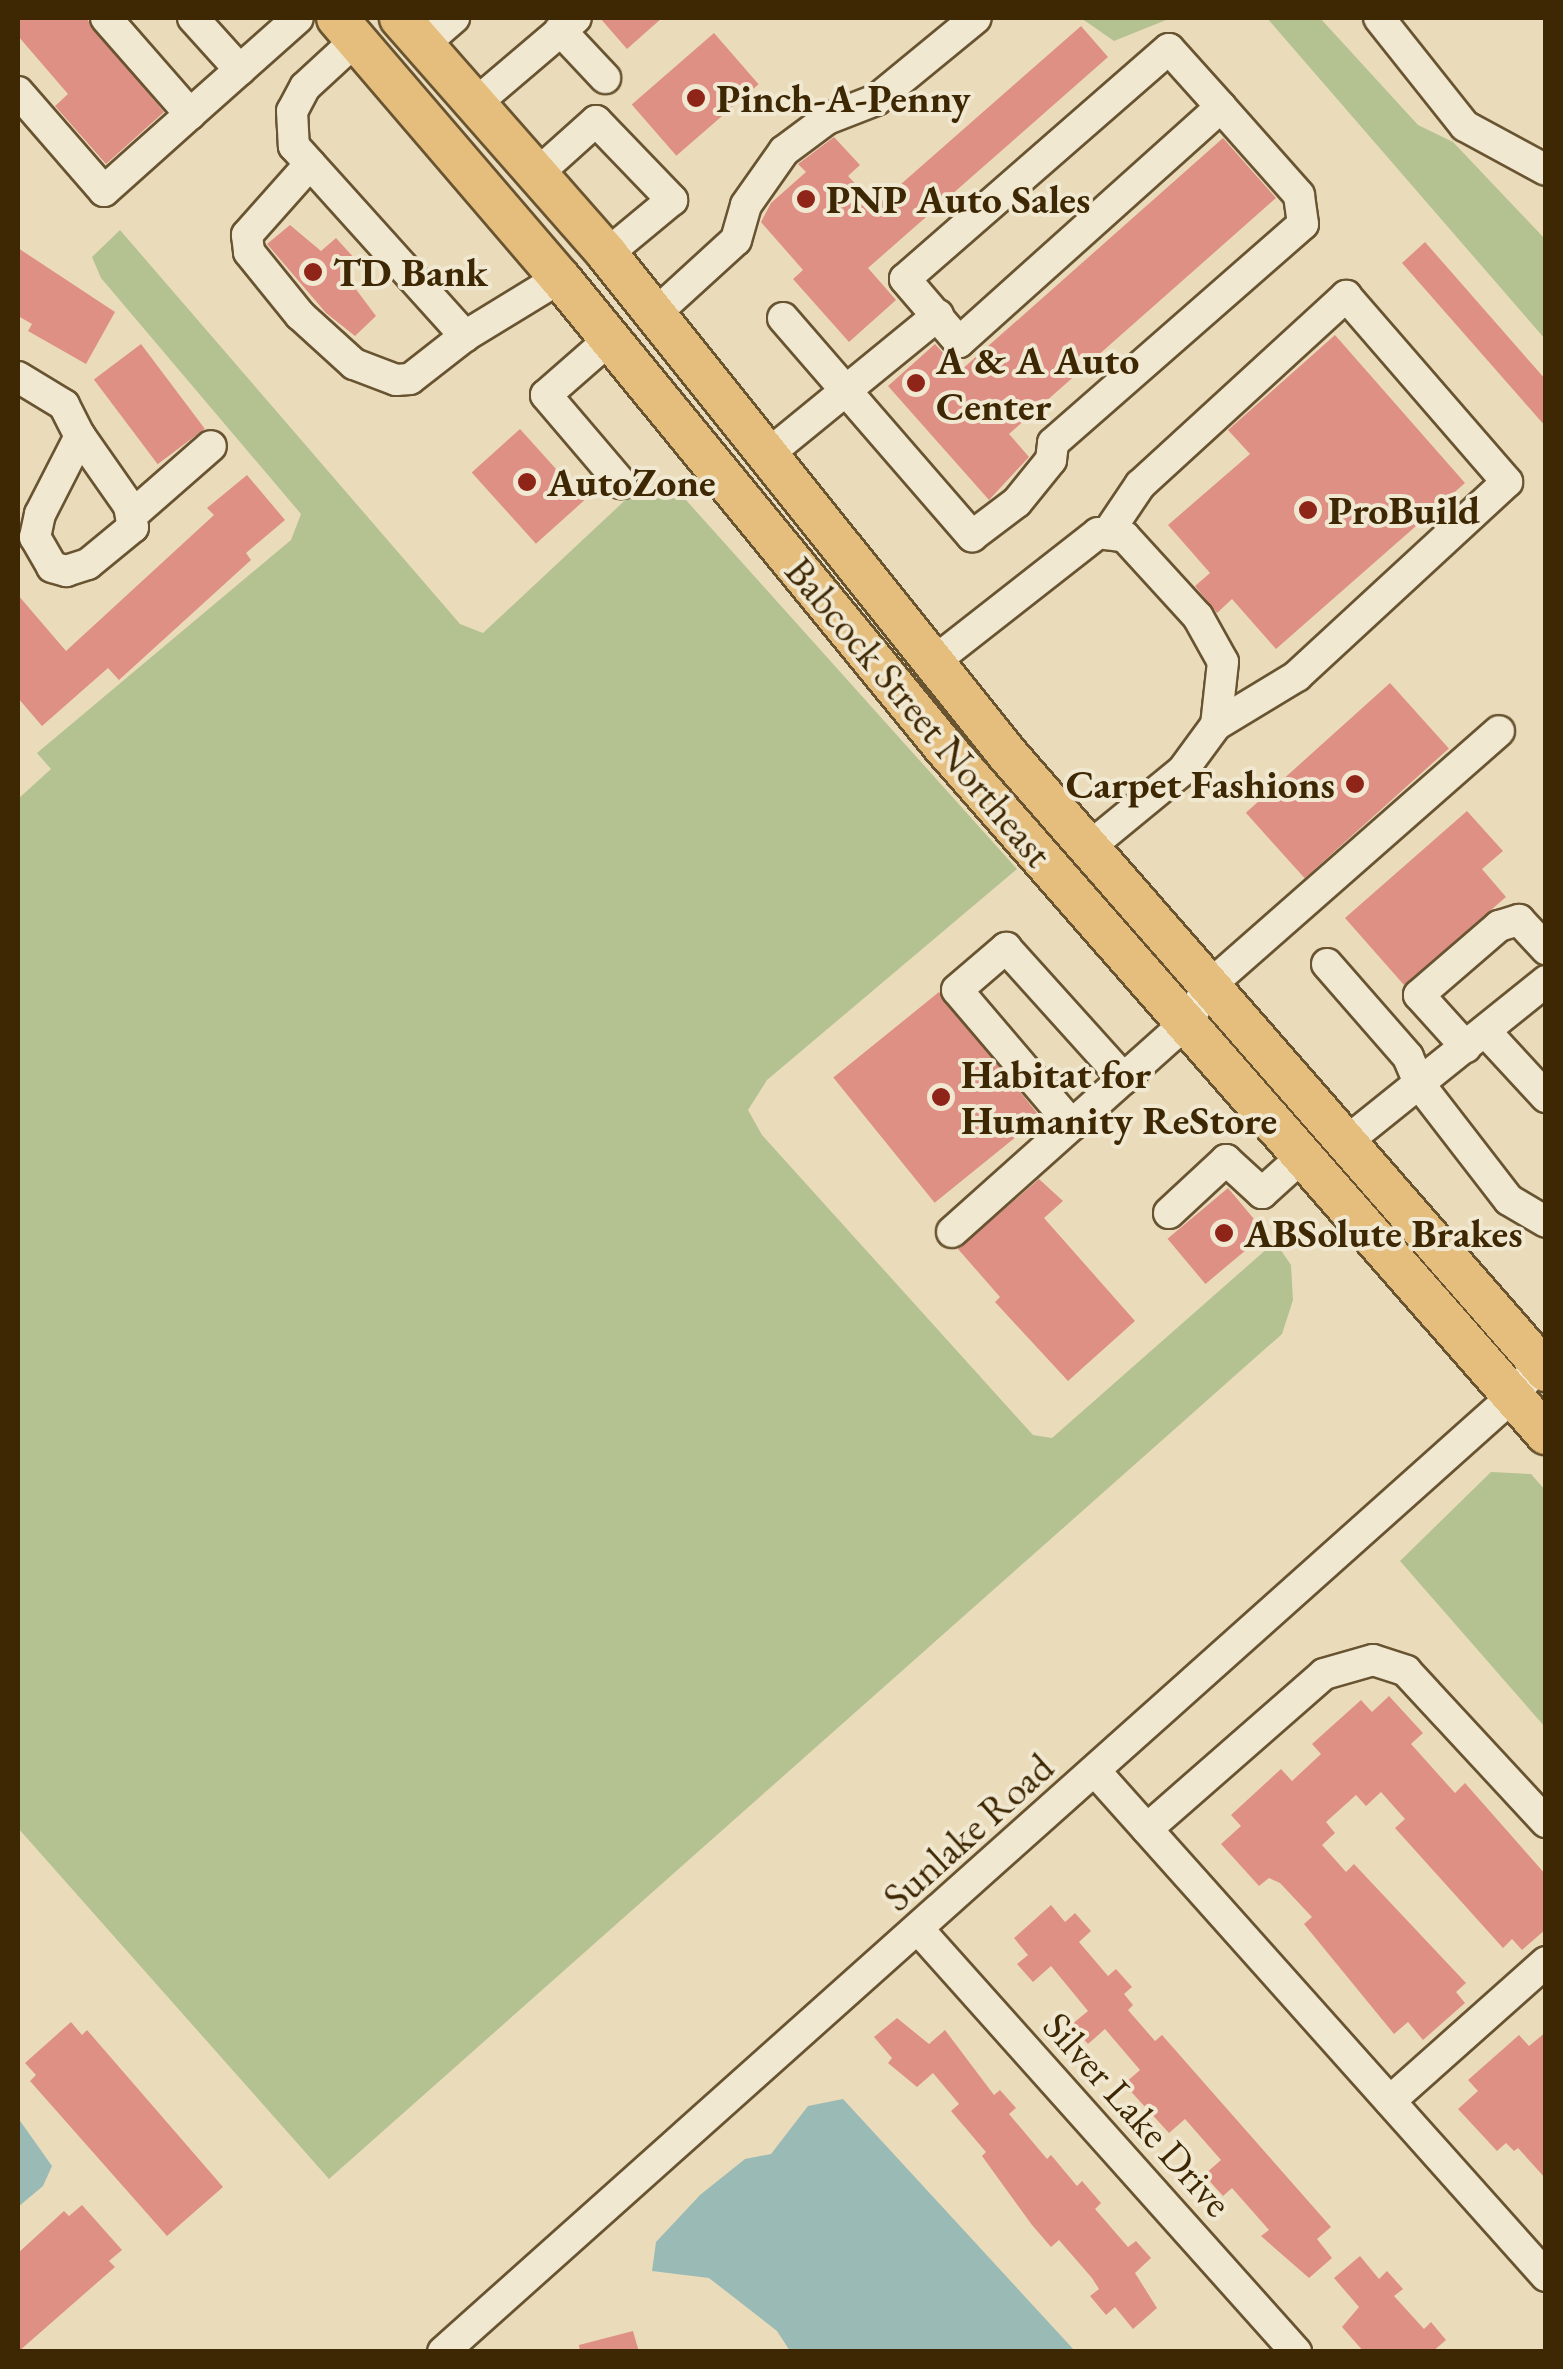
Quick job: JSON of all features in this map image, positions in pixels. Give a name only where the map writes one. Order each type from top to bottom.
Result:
[{"type":"main road","name":"Babcock Street Northeast","points":[[346,29],[560,278],[944,746],[1546,1434]]},
{"type":"main road","name":"Babcock Street Northeast","points":[[412,31],[607,254],[931,664],[1088,848],[1543,1363]]},
{"type":"main road","points":[[504,212],[607,254]]},
{"type":"main road","points":[[560,278],[656,314]]},
{"type":"street","points":[[106,18],[190,114]]},
{"type":"street","points":[[193,18],[240,70]]},
{"type":"street","points":[[18,92],[104,191],[298,18]]},
{"type":"street","points":[[412,31],[454,18]]},
{"type":"street","points":[[656,314],[736,240],[746,204],[784,151],[826,119],[876,100],[976,18]]},
{"type":"street","points":[[476,102],[568,24],[605,78]]},
{"type":"street","points":[[1392,25],[1465,126],[1546,170]]},
{"type":"street","points":[[346,29],[292,110],[294,146],[465,336]]},
{"type":"street","points":[[783,318],[972,536],[1017,502],[1051,460],[1053,443],[1303,224],[1299,196],[1222,107],[1169,49],[905,279],[959,342],[1222,107]]},
{"type":"street","points":[[538,173],[596,121],[672,200],[607,254]]},
{"type":"street","points":[[310,164],[247,235],[252,257],[300,315],[354,364],[396,380],[424,370],[465,336],[560,278]]},
{"type":"street","points":[[1088,848],[1184,770],[1216,725],[1297,676],[1507,482],[1346,296],[1140,485],[1107,534]]},
{"type":"street","points":[[767,455],[938,315]]},
{"type":"street","points":[[610,339],[546,396],[621,483]]},
{"type":"street","points":[[18,377],[64,404],[131,516],[132,527],[88,564],[52,568],[36,537],[40,514],[80,436]]},
{"type":"street","points":[[131,516],[210,446]]},
{"type":"street","points":[[931,664],[1098,533],[1124,537],[1198,617],[1224,662],[1216,725]]},
{"type":"street","points":[[952,1232],[1186,1023],[1209,986],[1499,730]]},
{"type":"street","points":[[1546,948],[1519,920],[1498,926],[1419,995],[1546,1097]]},
{"type":"street","points":[[1072,1125],[957,990],[1006,948],[1124,1079]]},
{"type":"street","points":[[1327,964],[1408,1057],[1420,1085],[1509,1200],[1546,1222]]},
{"type":"street","points":[[1346,1142],[1546,980]]},
{"type":"street","points":[[1169,1213],[1226,1160],[1262,1193],[1302,1156]]},
{"type":"street","name":"Sunlake Road","points":[[443,2352],[920,1930],[1513,1396],[1543,1363]]},
{"type":"street","points":[[1147,1829],[1324,1674],[1372,1660],[1406,1671],[1546,1822]]},
{"type":"street","points":[[1096,1771],[1546,2276]]},
{"type":"street","name":"Silver Lake Drive","points":[[920,1930],[1296,2352]]},
{"type":"street","points":[[1390,2101],[1546,1962]]},
{"type":"green space","points":[[1081,18],[1171,18],[1114,41]]},
{"type":"green space","points":[[1267,18],[1320,18],[1418,125],[1453,142],[1545,239],[1545,339]]},
{"type":"green space","points":[[120,230],[460,624],[483,633],[635,491],[677,490],[1017,869],[767,1080],[748,1110],[762,1135],[1033,1435],[1052,1438],[1269,1247],[1278,1246],[1291,1265],[1293,1300],[1282,1334],[329,2179],[18,1828],[18,799],[51,769],[37,753],[291,540],[301,514],[101,278],[92,257]]},
{"type":"green space","points":[[1491,1472],[1531,1474],[1545,1490],[1545,1727],[1400,1561]]},
{"type":"water","points":[[843,2099],[1075,2351],[790,2351],[777,2331],[709,2278],[652,2271],[656,2242],[700,2195],[745,2159],[771,2154],[808,2106]]},
{"type":"water","points":[[18,2118],[52,2166],[43,2186],[18,2207]]},
{"type":"building","points":[[18,18],[86,18],[164,112],[106,164],[55,106],[68,94],[18,36]]},
{"type":"building","points":[[600,18],[662,18],[627,49]]},
{"type":"building","points":[[1081,26],[1108,57],[868,268],[896,300],[849,342],[793,279],[803,270],[761,222],[771,203],[806,172],[798,164],[834,137],[860,165],[848,176],[876,206]]},
{"type":"building","points":[[714,33],[759,84],[676,156],[632,105]]},
{"type":"building","points":[[1223,138],[1276,198],[1009,434],[1029,457],[989,500],[888,386],[935,344],[960,371]]},
{"type":"building","points":[[290,225],[321,251],[336,238],[356,260],[343,272],[376,316],[355,336],[326,313],[267,244]]},
{"type":"building","points":[[1425,242],[1546,380],[1546,427],[1402,263]]},
{"type":"building","points":[[18,248],[115,312],[86,364],[28,331],[32,324],[18,316]]},
{"type":"building","points":[[1335,335],[1465,483],[1276,649],[1232,599],[1217,613],[1195,586],[1210,573],[1168,525],[1250,454],[1228,430]]},
{"type":"building","points":[[141,344],[205,429],[158,464],[94,380]]},
{"type":"building","points":[[520,429],[584,500],[536,544],[472,472]]},
{"type":"building","points":[[247,475],[285,520],[246,553],[251,560],[119,680],[108,668],[42,726],[18,698],[18,595],[66,651],[214,515],[207,508]]},
{"type":"building","points":[[1390,683],[1449,748],[1305,878],[1246,813]]},
{"type":"building","points":[[1467,811],[1503,851],[1482,869],[1506,897],[1404,985],[1345,918]]},
{"type":"building","points":[[939,992],[1040,1117],[935,1203],[833,1078]]},
{"type":"building","points":[[1039,1179],[1063,1201],[1044,1218],[1135,1321],[1068,1381],[995,1302],[1000,1297],[958,1249]]},
{"type":"building","points":[[1228,1188],[1266,1233],[1205,1284],[1167,1239]]},
{"type":"building","points":[[1389,1696],[1423,1733],[1411,1744],[1455,1793],[1465,1783],[1546,1875],[1546,1929],[1522,1950],[1512,1939],[1503,1948],[1395,1828],[1405,1819],[1381,1792],[1366,1806],[1356,1795],[1326,1822],[1335,1833],[1322,1845],[1346,1872],[1354,1864],[1466,1983],[1456,1992],[1465,2003],[1423,2040],[1408,2022],[1394,2034],[1304,1924],[1312,1917],[1280,1883],[1269,1878],[1259,1886],[1221,1844],[1241,1826],[1231,1815],[1281,1769],[1292,1781],[1321,1754],[1312,1744],[1361,1700],[1372,1712]]},
{"type":"building","points":[[1051,1905],[1065,1922],[1075,1913],[1091,1931],[1079,1942],[1108,1976],[1116,1969],[1132,1987],[1124,1994],[1133,2005],[1128,2010],[1155,2041],[1162,2035],[1331,2227],[1317,2239],[1332,2258],[1309,2278],[1261,2236],[1269,2230],[1232,2188],[1223,2196],[1204,2175],[1221,2160],[1185,2119],[1169,2133],[1124,2084],[1140,2070],[1105,2029],[1088,2044],[1071,2025],[1088,2011],[1051,1966],[1033,1982],[1017,1964],[1028,1955],[1014,1938]]},
{"type":"building","points":[[897,2018],[929,2044],[945,2030],[994,2095],[1000,2090],[1016,2108],[1009,2114],[1047,2159],[1051,2155],[1077,2186],[1082,2181],[1101,2203],[1095,2209],[1128,2247],[1136,2241],[1151,2258],[1135,2273],[1157,2308],[1133,2329],[1115,2307],[1106,2315],[1090,2296],[1099,2289],[1092,2278],[1059,2240],[1051,2247],[1032,2225],[982,2156],[986,2152],[951,2111],[959,2104],[933,2073],[917,2087],[888,2063],[892,2058],[874,2037]]},
{"type":"building","points":[[71,2022],[82,2035],[87,2030],[223,2187],[167,2236],[30,2081],[36,2075],[25,2063]]},
{"type":"building","points":[[1546,2032],[1546,2179],[1518,2148],[1514,2151],[1506,2143],[1497,2151],[1458,2109],[1478,2091],[1468,2080],[1519,2035],[1529,2046]]},
{"type":"building","points":[[82,2205],[122,2250],[109,2261],[115,2267],[18,2352],[18,2253],[64,2211],[69,2216]]},
{"type":"building","points":[[1360,2256],[1379,2279],[1387,2271],[1403,2289],[1394,2296],[1424,2329],[1431,2322],[1446,2340],[1432,2352],[1364,2352],[1342,2327],[1359,2307],[1334,2278]]},
{"type":"building","points":[[633,2331],[639,2352],[580,2352],[579,2345]]},
{"type":"place","name":"Pinch-A-Penny","points":[[696,98]]},
{"type":"place","name":"PNP Auto Sales","points":[[806,199]]},
{"type":"place","name":"TD Bank","points":[[313,272]]},
{"type":"place","name":"A & A Auto Center","points":[[916,383]]},
{"type":"place","name":"AutoZone","points":[[527,482]]},
{"type":"place","name":"ProBuild","points":[[1308,510]]},
{"type":"place","name":"Carpet Fashions","points":[[1355,784]]},
{"type":"place","name":"Habitat for Humanity ReStore","points":[[941,1097]]},
{"type":"place","name":"ABSolute Brakes","points":[[1224,1233]]}]
